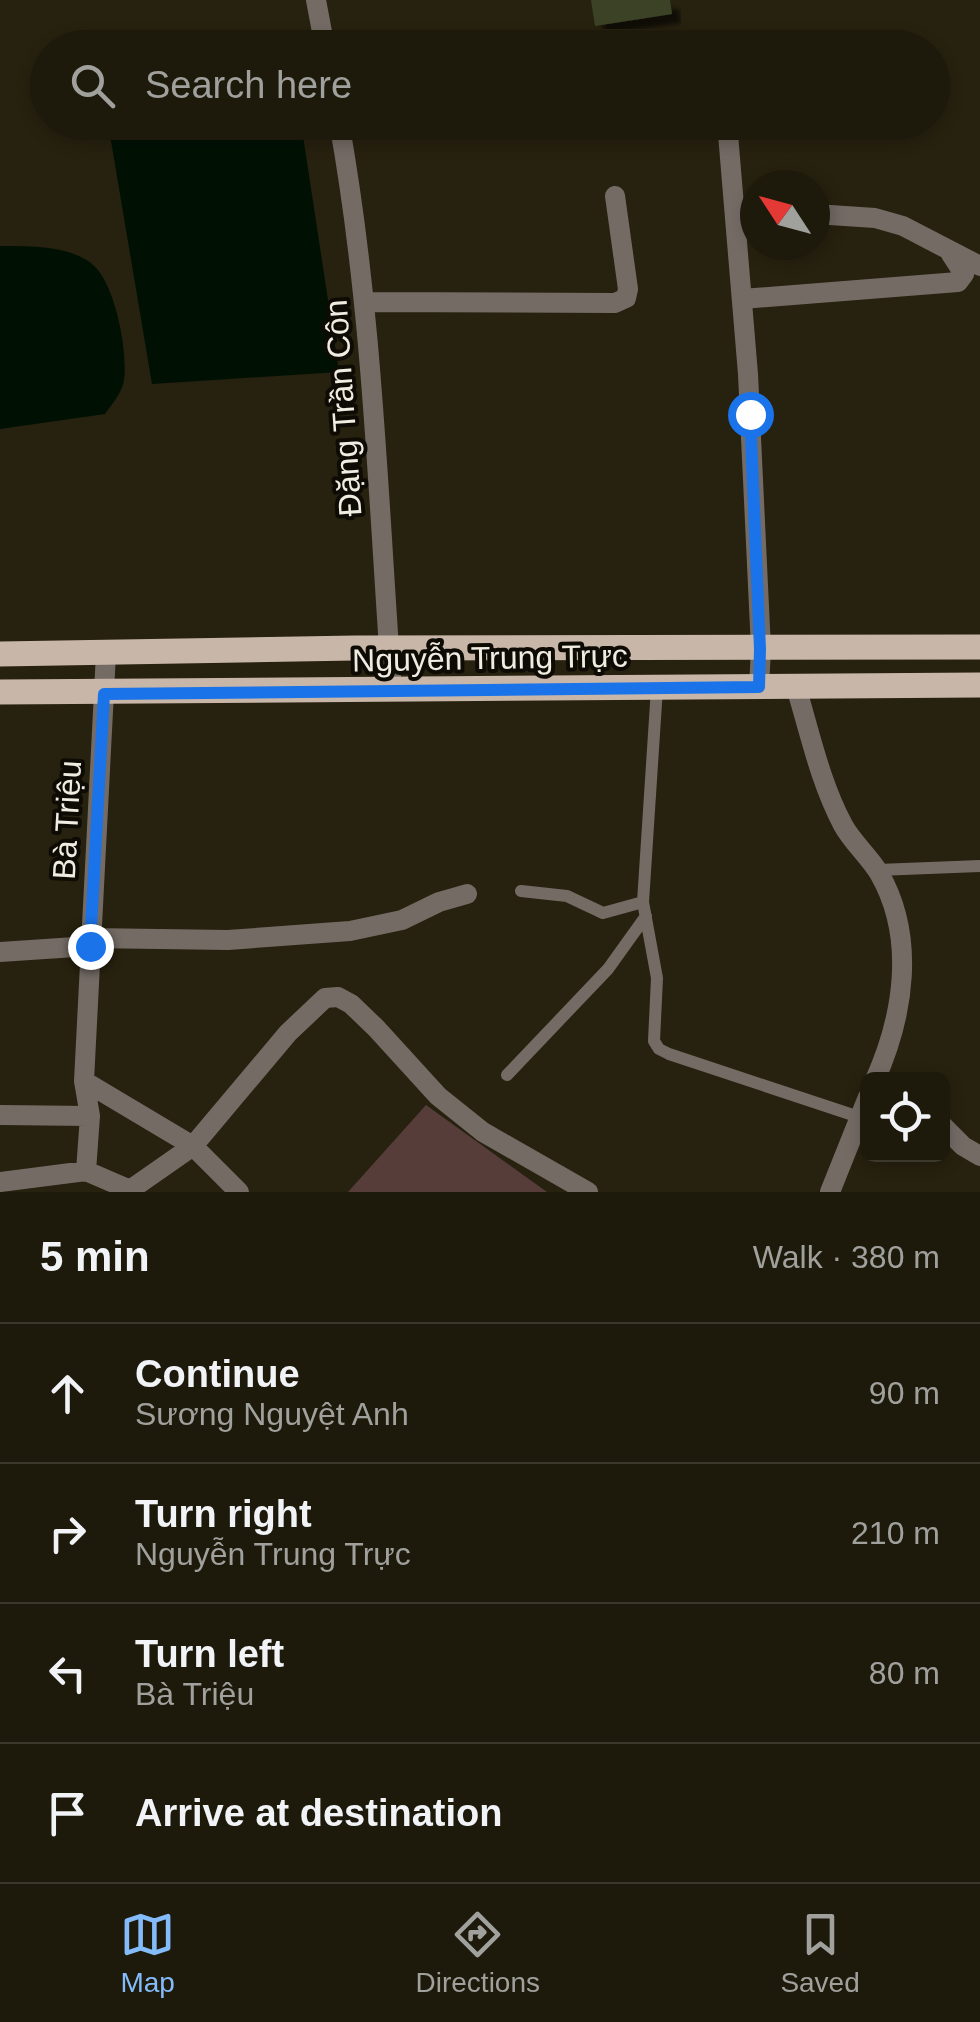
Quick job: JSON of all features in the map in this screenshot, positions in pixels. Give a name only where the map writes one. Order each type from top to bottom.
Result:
[{"type":"main road","name":"Nguyễn Trung Trực","points":[[0,654],[980,646]]},
{"type":"main road","points":[[796,687],[799,649]]},
{"type":"main road","name":"Nguyễn Trung Trực","points":[[0,692],[980,685]]},
{"type":"street","points":[[316,0],[322,30]]},
{"type":"street","name":"Đặng Trần Côn","points":[[341,140],[366,302],[392,691]]},
{"type":"street","points":[[730,140],[740,197]]},
{"type":"street","points":[[366,302],[615,303],[626,298],[628,289],[614,196]]},
{"type":"street","points":[[830,215],[875,218],[903,226],[980,266]]},
{"type":"street","points":[[742,300],[958,282],[964,274],[951,254]]},
{"type":"street","points":[[744,260],[742,300],[759,687]]},
{"type":"street","name":"Bà Triệu","points":[[86,1171],[90,1116],[84,1081],[106,653]]},
{"type":"street","points":[[796,687],[828,794],[845,828],[878,870],[891,896],[903,944],[903,982],[879,1072]]},
{"type":"street","points":[[0,952],[90,942],[228,940],[350,930],[402,920],[467,894]]},
{"type":"street","points":[[0,1182],[86,1171],[130,1191],[193,1146],[288,1033],[325,998],[338,997],[376,1028],[438,1096],[483,1132],[588,1192]]},
{"type":"street","points":[[84,1081],[193,1146],[239,1192]]},
{"type":"street","points":[[0,1115],[90,1116]]},
{"type":"street","points":[[830,1192],[860,1115]]},
{"type":"street","points":[[950,1133],[980,1156]]},
{"type":"lane","points":[[657,688],[645,909],[657,978],[654,1041],[659,1049],[860,1106]]},
{"type":"lane","points":[[878,870],[980,866]]},
{"type":"lane","points":[[522,890],[568,896],[603,913],[645,909]]},
{"type":"lane","points":[[507,1075],[608,969],[645,909]]},
{"type":"shaded area","points":[[111,140],[304,140],[339,372],[152,384]]},
{"type":"shaded area","points":[[0,246],[59,250],[81,257],[99,272],[118,317],[125,367],[121,389],[105,414],[0,429]]},
{"type":"shaded area","points":[[426,1105],[547,1192],[348,1192]]},
{"type":"building","points":[[591,0],[670,0],[672,14],[595,26]]},
{"type":"route","points":[[90,946],[104,694],[759,687],[750,414]]}]
